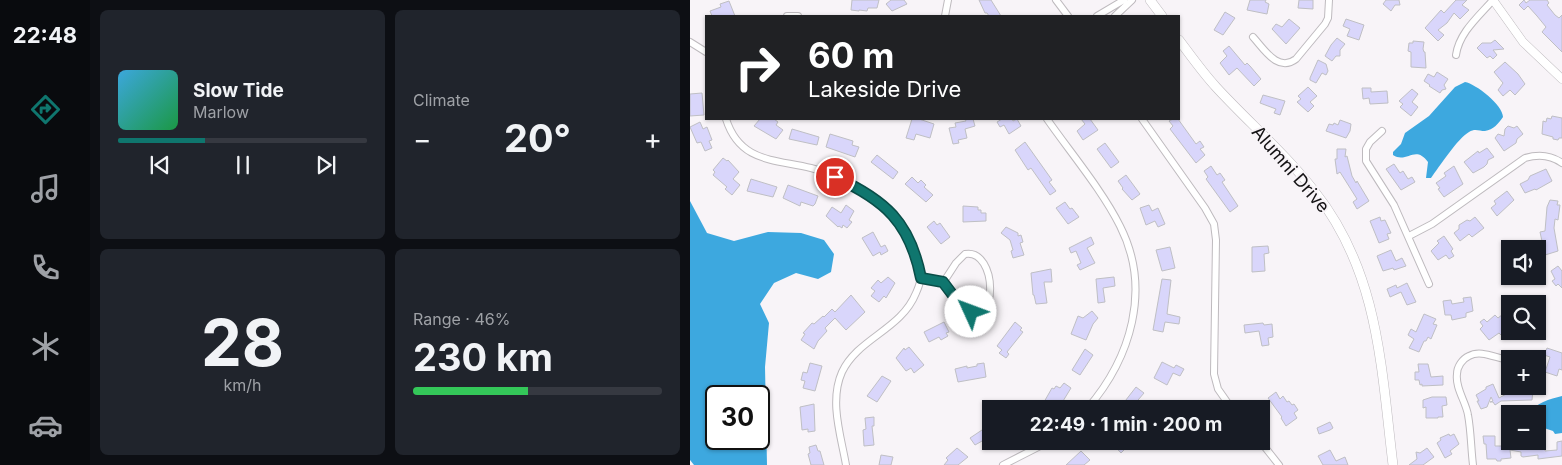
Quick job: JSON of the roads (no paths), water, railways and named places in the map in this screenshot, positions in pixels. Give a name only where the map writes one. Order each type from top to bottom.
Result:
[{"type":"main road","points":[[1150,0],[1161,15]]},
{"type":"main road","name":"Alumni Drive","points":[[1180,41],[1215,87],[1307,181],[1326,206],[1348,242],[1362,276],[1375,325],[1393,465]]},
{"type":"street","points":[[945,15],[948,0]]},
{"type":"street","points":[[1056,0],[1067,15]]},
{"type":"street","points":[[1099,15],[1124,0]]},
{"type":"street","points":[[1116,15],[1132,0]]},
{"type":"street","points":[[1253,37],[1275,61],[1285,64],[1290,63],[1296,59],[1325,24],[1328,18],[1329,0]]},
{"type":"street","points":[[1456,56],[1457,46],[1461,38],[1493,0],[1523,42],[1562,78]]},
{"type":"street","points":[[690,42],[705,51]]},
{"type":"street","points":[[726,120],[737,139],[751,152],[760,157],[770,161],[814,169],[852,184],[878,201],[890,211],[906,231],[915,254],[921,278],[914,298],[906,312],[854,355],[842,372],[836,404],[846,465]]},
{"type":"street","points":[[1048,120],[1115,215],[1126,239],[1134,266],[1136,300],[1134,321],[1113,375],[1094,400]]},
{"type":"street","points":[[1143,120],[1214,224],[1216,240],[1214,374],[1218,389],[1226,400]]},
{"type":"street","points":[[1382,131],[1370,142],[1366,149],[1366,161],[1394,205],[1429,284]]},
{"type":"street","points":[[1409,236],[1432,224],[1525,158],[1551,157],[1562,163]]},
{"type":"street","points":[[921,278],[943,282],[961,306],[968,311],[979,313],[984,311],[989,305],[991,298],[985,265],[982,259],[976,255],[965,254],[959,258],[943,282]]},
{"type":"street","points":[[1473,465],[1468,416],[1457,382],[1458,369],[1464,360],[1475,354],[1501,358]]},
{"type":"street","points":[[1003,465],[1032,450]]},
{"type":"street","points":[[1267,450],[1279,465]]},
{"type":"water","points":[[1465,82],[1476,87],[1494,101],[1502,112],[1503,117],[1491,129],[1485,131],[1473,130],[1465,135],[1431,178],[1426,178],[1428,162],[1423,157],[1415,154],[1398,157],[1393,155],[1393,152],[1401,144],[1405,133],[1429,116],[1455,87]]},
{"type":"water","points":[[690,201],[707,233],[734,241],[768,232],[801,233],[824,240],[834,254],[831,272],[818,279],[796,273],[774,283],[760,304],[769,323],[765,385],[705,385],[705,450],[767,450],[767,465],[694,465],[690,460]]},
{"type":"water","points":[[1562,396],[1562,433],[1555,434],[1553,431],[1546,429],[1546,405],[1538,405]]}]
